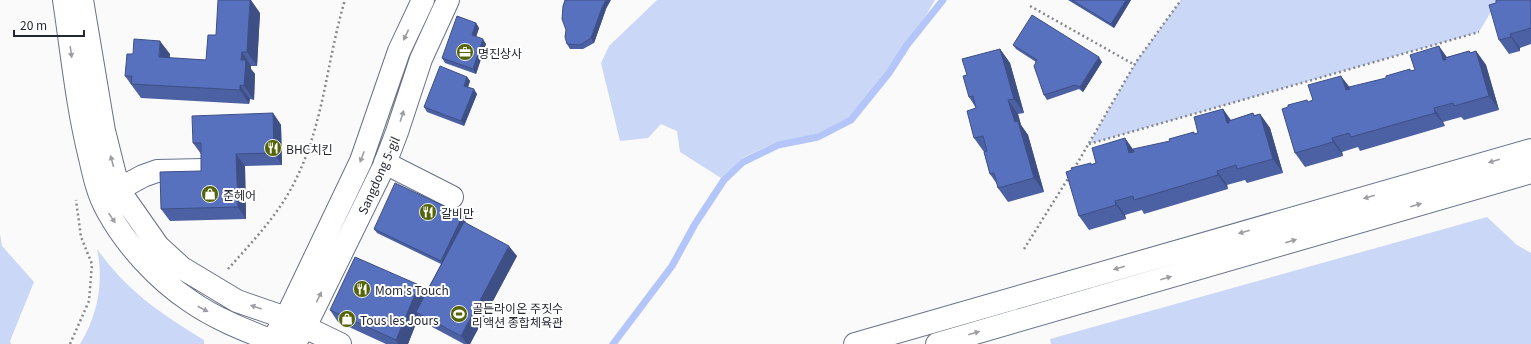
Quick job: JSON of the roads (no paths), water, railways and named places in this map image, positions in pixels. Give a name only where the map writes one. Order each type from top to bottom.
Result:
[{"type":"street","points":[[64,0],[84,135],[96,185],[106,210],[141,258],[169,285],[191,302],[224,320],[274,343]]},
{"type":"street","points":[[82,0],[104,131],[115,175],[129,204],[158,246],[182,268],[237,301],[295,330],[340,344]]},
{"type":"street","name":"Sangdong 5-gil","points":[[295,330],[361,161],[399,51],[423,0]]},
{"type":"street","name":"Sangdong 5-gil","points":[[274,343],[295,330],[385,163],[421,59],[448,0]]},
{"type":"street","points":[[855,344],[1531,150]]},
{"type":"street","points":[[385,163],[452,197]]},
{"type":"street","points":[[102,198],[157,171],[203,170]]},
{"type":"street","points":[[937,344],[1531,172]]},
{"type":"waterway","points":[[613,344],[672,266],[695,224],[724,180],[743,162],[778,145],[818,137],[851,120],[889,73],[907,45],[943,0]]},
{"type":"place","name":"명진상사","points":[[465,52]]},
{"type":"place","name":"BHC치킨","points":[[273,148]]},
{"type":"place","name":"준헤어","points":[[210,194]]},
{"type":"place","name":"갈비만","points":[[428,212]]},
{"type":"place","name":"Mom's Touch","points":[[362,289]]},
{"type":"place","name":"골든라이온 주짓수 리액션 종합체육관","points":[[459,314]]},
{"type":"place","name":"Tous les Jours","points":[[347,319]]}]
